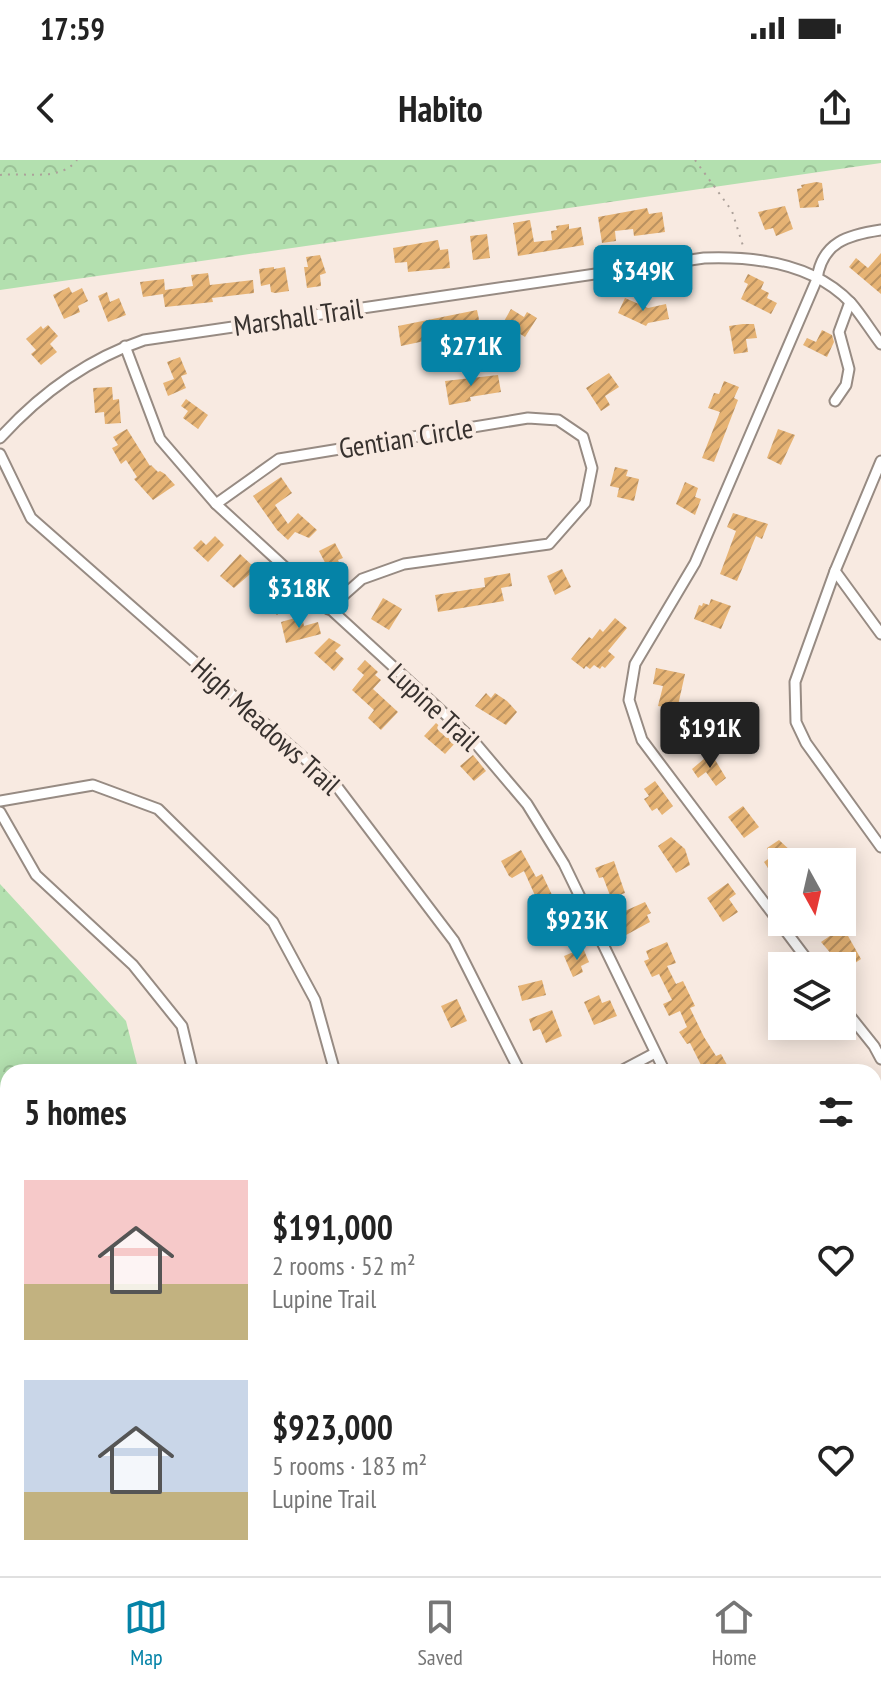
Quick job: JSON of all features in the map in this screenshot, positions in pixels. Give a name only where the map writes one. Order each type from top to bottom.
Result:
[{"type":"street","points":[[801,952],[642,740],[629,700],[635,664],[695,563],[817,279],[819,265],[832,247],[851,235],[881,230]]},
{"type":"street","name":"Marshall Trail","points":[[0,438],[22,414],[69,377],[125,346],[170,335],[688,261],[746,258],[785,265],[817,279],[850,302],[881,344]]},
{"type":"street","points":[[835,401],[846,385],[849,369],[839,332],[850,302]]},
{"type":"street","name":"Lupine Trail","points":[[125,346],[160,439],[216,504],[471,738],[527,804],[564,864],[661,1064]]},
{"type":"street","name":"Gentian Circle","points":[[216,504],[279,459],[528,418],[558,420],[583,437],[592,468],[585,503],[549,544],[404,564],[362,579],[328,609]]},
{"type":"street","name":"High Meadows Trail","points":[[0,454],[31,518],[338,788],[454,941],[516,1064]]},
{"type":"street","points":[[881,461],[835,571],[795,682],[796,722],[806,743],[881,847]]},
{"type":"street","points":[[835,571],[881,634]]},
{"type":"street","points":[[0,801],[93,785],[158,809],[273,922],[315,1000],[333,1064]]},
{"type":"street","points":[[0,812],[36,875],[133,965],[182,1026],[191,1064]]},
{"type":"street","points":[[856,1024],[881,1059]]},
{"type":"street","points":[[634,1064],[655,1053]]},
{"type":"path","points":[[0,175],[62,173],[77,160]]},
{"type":"path","points":[[695,160],[732,211],[746,258]]},
{"type":"green space","points":[[0,160],[881,160],[881,163],[0,290]]},
{"type":"green space","points":[[0,884],[126,1021],[137,1064],[0,1064]]},
{"type":"building","points":[[822,183],[824,200],[818,201],[819,207],[800,208],[797,189]]},
{"type":"building","points":[[785,206],[793,229],[776,236],[773,228],[765,230],[758,212]]},
{"type":"building","points":[[647,208],[649,214],[662,212],[665,232],[634,236],[633,229],[615,231],[616,241],[602,243],[598,217]]},
{"type":"building","points":[[530,220],[534,242],[552,240],[551,231],[557,230],[556,226],[569,224],[569,229],[581,227],[584,245],[518,256],[513,223]]},
{"type":"building","points":[[487,234],[490,258],[473,260],[470,236]]},
{"type":"building","points":[[438,240],[440,250],[448,249],[450,268],[408,272],[407,262],[395,263],[393,248]]},
{"type":"building","points":[[881,253],[881,294],[849,267],[856,258],[868,268]]},
{"type":"building","points":[[320,255],[326,273],[320,275],[321,286],[307,288],[306,257]]},
{"type":"building","points":[[285,267],[289,291],[275,293],[271,292],[270,284],[261,286],[259,269]]},
{"type":"building","points":[[208,273],[210,285],[253,280],[254,293],[212,298],[213,302],[165,307],[163,294],[143,297],[140,282],[164,279],[165,290],[193,286],[191,275]]},
{"type":"building","points":[[748,274],[764,282],[761,289],[769,293],[767,298],[777,303],[771,314],[741,299],[748,284],[744,282]]},
{"type":"building","points":[[69,287],[72,293],[82,288],[88,301],[78,306],[80,312],[64,319],[53,295]]},
{"type":"building","points":[[107,292],[110,302],[119,298],[126,315],[108,322],[98,296]]},
{"type":"building","points":[[625,298],[648,308],[666,304],[669,319],[646,326],[618,313]]},
{"type":"building","points":[[511,309],[524,317],[527,312],[537,318],[525,337],[503,323]]},
{"type":"building","points":[[477,310],[481,329],[401,346],[398,326]]},
{"type":"building","points":[[754,324],[757,338],[746,339],[748,352],[734,354],[729,326]]},
{"type":"building","points":[[48,325],[58,336],[50,344],[57,352],[41,365],[31,354],[36,350],[26,339],[41,326],[43,329]]},
{"type":"building","points":[[822,330],[832,335],[834,342],[827,357],[803,345],[807,338],[816,342]]},
{"type":"building","points":[[180,357],[187,374],[181,376],[186,388],[168,396],[163,383],[174,379],[167,362]]},
{"type":"building","points":[[609,373],[619,387],[605,396],[610,405],[601,411],[586,388]]},
{"type":"building","points":[[498,375],[501,392],[470,397],[471,401],[449,405],[445,381]]},
{"type":"building","points":[[724,381],[739,387],[734,398],[738,400],[714,462],[702,458],[720,412],[708,408],[714,393],[719,394]]},
{"type":"building","points":[[112,387],[113,400],[119,399],[121,423],[105,424],[104,412],[95,413],[93,388]]},
{"type":"building","points":[[186,399],[208,415],[198,429],[183,418],[188,411],[181,406]]},
{"type":"building","points":[[127,429],[150,466],[165,474],[175,485],[153,500],[134,479],[137,477],[126,460],[121,464],[112,448],[118,445],[113,437]]},
{"type":"building","points":[[778,429],[795,435],[781,465],[767,458]]},
{"type":"building","points":[[615,467],[628,470],[626,476],[639,479],[634,501],[617,497],[619,488],[610,486]]},
{"type":"building","points":[[281,477],[292,493],[275,505],[288,524],[298,513],[317,530],[309,538],[295,532],[288,540],[253,496]]},
{"type":"building","points":[[685,482],[698,488],[695,497],[701,499],[695,515],[676,504]]},
{"type":"building","points":[[733,513],[768,524],[762,539],[756,536],[737,581],[720,574],[736,531],[727,527]]},
{"type":"building","points":[[215,536],[224,545],[208,562],[193,548],[201,540],[206,545]]},
{"type":"building","points":[[335,543],[343,558],[338,560],[343,571],[332,576],[319,551]]},
{"type":"building","points":[[240,554],[256,569],[234,588],[220,576]]},
{"type":"building","points":[[562,569],[571,587],[555,595],[547,576]]},
{"type":"building","points":[[510,573],[512,586],[501,588],[504,601],[438,612],[435,595],[485,587],[484,578]]},
{"type":"building","points":[[269,587],[288,604],[277,615],[258,598]]},
{"type":"building","points":[[383,598],[402,609],[389,630],[371,619]]},
{"type":"building","points":[[711,599],[731,606],[721,629],[694,619],[699,605],[709,605]]},
{"type":"building","points":[[302,616],[304,626],[318,622],[321,634],[286,643],[281,622]]},
{"type":"building","points":[[615,618],[627,628],[608,651],[615,657],[605,668],[594,665],[584,669],[571,659],[589,637],[592,639],[600,629],[603,632]]},
{"type":"building","points":[[329,638],[341,645],[335,651],[344,659],[334,671],[314,653]]},
{"type":"building","points":[[365,660],[378,672],[375,675],[381,680],[373,689],[398,712],[381,730],[368,718],[374,710],[352,690],[364,675],[357,669]]},
{"type":"building","points":[[656,668],[685,674],[677,710],[658,706],[663,686],[653,684]]},
{"type":"building","points":[[486,693],[491,698],[495,693],[517,712],[506,725],[475,706]]},
{"type":"building","points":[[436,723],[457,741],[445,754],[424,736]]},
{"type":"building","points":[[711,753],[726,778],[716,786],[706,772],[698,778],[692,769]]},
{"type":"building","points":[[473,755],[486,771],[474,781],[460,766]]},
{"type":"building","points":[[655,781],[673,806],[662,815],[657,808],[652,811],[644,799],[649,796],[644,789]]},
{"type":"building","points":[[743,806],[759,827],[744,838],[728,817]]},
{"type":"building","points":[[671,837],[685,849],[690,865],[676,873],[658,846]]},
{"type":"building","points":[[779,840],[788,848],[768,850]]},
{"type":"building","points":[[521,850],[536,877],[542,874],[562,916],[568,918],[574,931],[555,940],[524,871],[512,878],[509,876],[501,861]]},
{"type":"building","points":[[614,861],[625,893],[611,898],[603,877],[599,878],[595,868]]},
{"type":"building","points":[[728,883],[736,894],[729,899],[738,912],[723,922],[707,898]]},
{"type":"building","points":[[645,902],[651,913],[647,915],[650,922],[626,935],[616,915]]},
{"type":"building","points":[[830,936],[848,936],[861,959],[856,962],[856,952],[830,952],[821,942]]},
{"type":"building","points":[[667,942],[676,963],[667,966],[676,984],[683,981],[695,1006],[690,1008],[704,1037],[716,1056],[721,1054],[727,1064],[700,1064],[690,1043],[687,1044],[679,1032],[687,1027],[680,1011],[669,1016],[663,1004],[672,1000],[659,974],[652,977],[644,961],[649,959],[646,951]]},
{"type":"building","points":[[583,948],[589,962],[581,966],[583,972],[573,977],[564,956]]},
{"type":"building","points":[[542,980],[546,995],[522,1001],[518,986]]},
{"type":"building","points":[[599,995],[602,1003],[610,1000],[617,1016],[594,1025],[584,1002]]},
{"type":"building","points":[[457,999],[467,1021],[451,1028],[441,1006]]},
{"type":"building","points":[[552,1010],[562,1036],[546,1043],[540,1029],[533,1031],[529,1019]]}]
